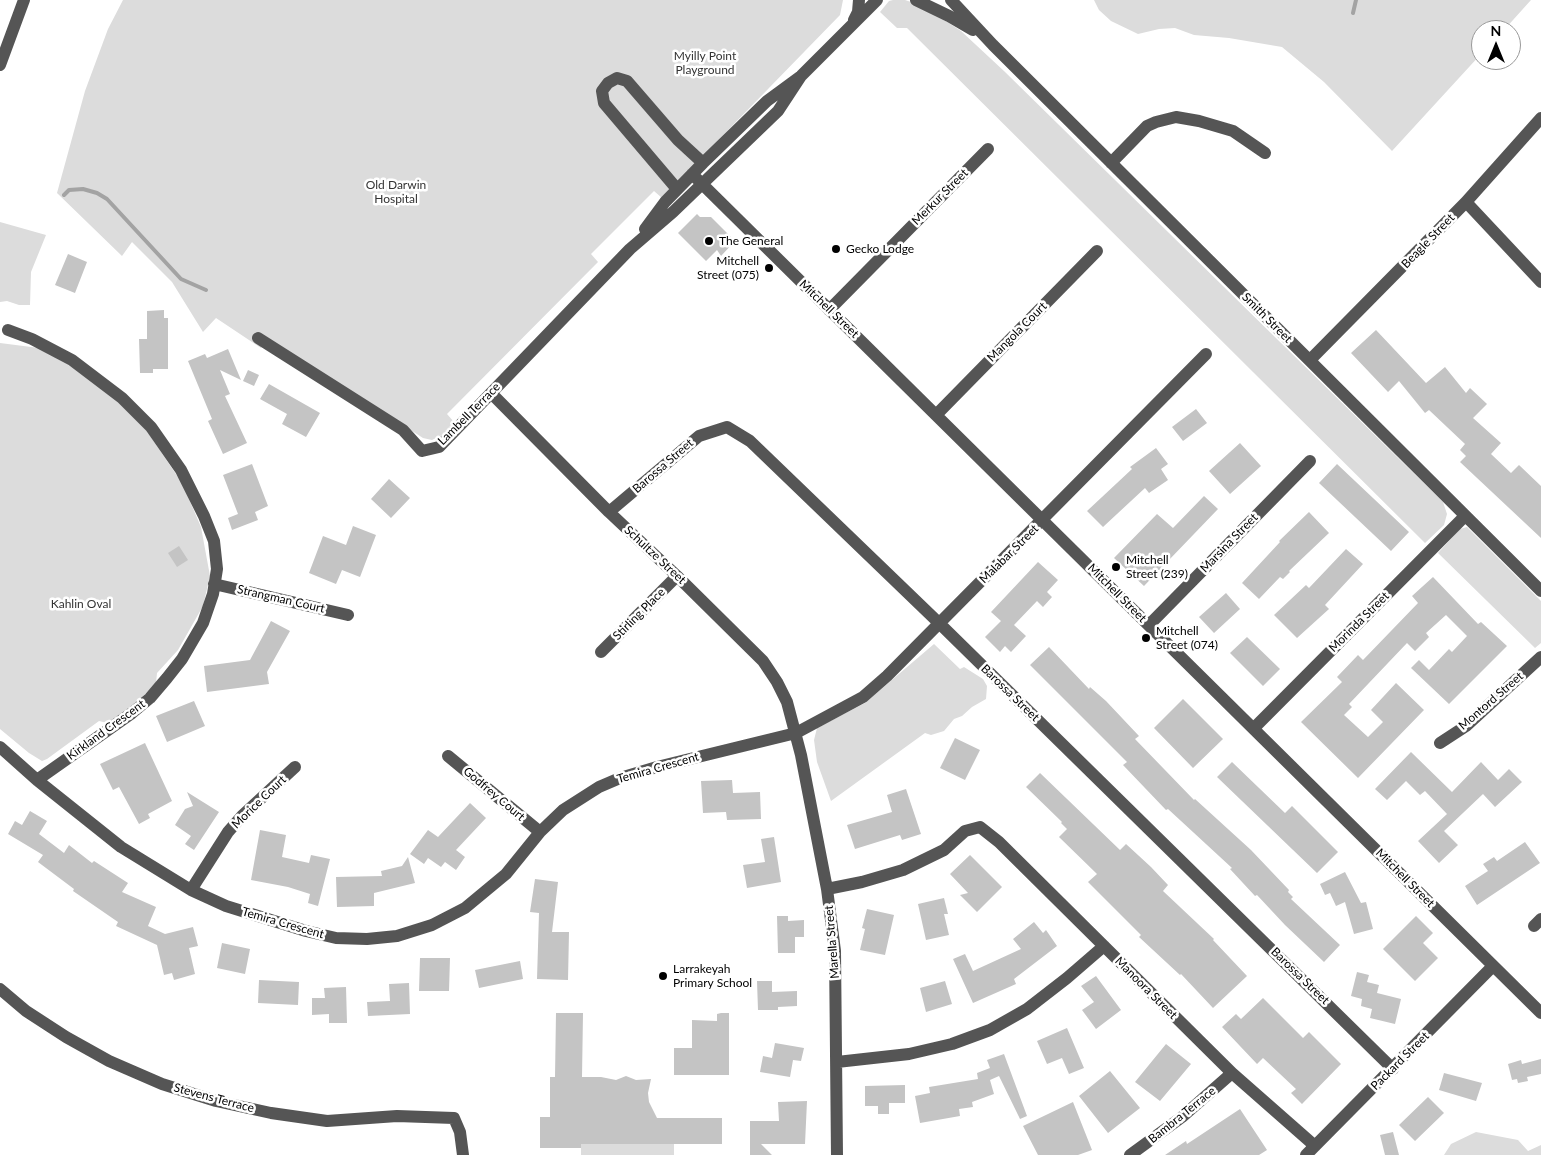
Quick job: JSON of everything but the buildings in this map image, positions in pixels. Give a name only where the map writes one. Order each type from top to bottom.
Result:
[{"type":"street","points":[[0,65],[24,0]]},
{"type":"street","name":"Lambell Terrace","points":[[848,28],[858,12],[859,0]]},
{"type":"street","name":"Lambell Terrace","points":[[630,249],[665,202],[692,174],[767,101],[801,76],[877,0]]},
{"type":"street","name":"Smith Street","points":[[916,0],[966,26],[993,45]]},
{"type":"street","name":"Smith Street","points":[[951,0],[993,45],[1541,591]]},
{"type":"street","name":"Lambell Terrace","points":[[258,338],[403,430],[422,450],[439,446],[630,249],[673,212],[778,111],[801,76]]},
{"type":"street","points":[[678,189],[604,103],[602,91],[608,83],[617,78],[627,81],[678,140],[703,163]]},
{"type":"street","points":[[1111,163],[1147,126],[1176,118],[1199,121],[1232,131],[1265,152]]},
{"type":"street","name":"Beagle Street","points":[[1310,360],[1466,202],[1541,118]]},
{"type":"street","name":"Merkur Street","points":[[829,310],[988,149]]},
{"type":"street","name":"Mitchell Street","points":[[692,174],[937,414],[1541,1013]]},
{"type":"street","points":[[1466,202],[1541,282]]},
{"type":"street","name":"Mangola Court","points":[[937,414],[1097,251]]},
{"type":"street","name":"Kirkland Crescent","points":[[8,330],[32,339],[72,360],[122,398],[151,427],[181,470],[204,516],[214,541],[217,568],[210,605],[198,633],[182,660],[159,688],[150,698],[114,727],[37,780]]},
{"type":"street","name":"Malabar Street","points":[[796,732],[863,697],[887,676],[1206,354]]},
{"type":"street","name":"Schultze Street","points":[[491,393],[609,512],[678,576],[763,661],[787,702],[796,732]]},
{"type":"street","name":"Barossa Street","points":[[609,512],[699,436],[727,427],[750,441],[940,624],[1393,1069]]},
{"type":"street","name":"Marsina Street","points":[[1149,625],[1310,461]]},
{"type":"street","name":"Morinda Street","points":[[1254,728],[1465,516]]},
{"type":"street","name":"Stirling Place","points":[[601,652],[678,576]]},
{"type":"street","name":"Strangman Court","points":[[214,584],[348,614]]},
{"type":"street","name":"Montord Street","points":[[1440,743],[1466,726],[1541,657]]},
{"type":"street","name":"Temira Crescent","points":[[0,747],[37,780],[121,847],[191,890],[226,906],[322,935],[336,938],[367,939],[397,936],[432,925],[465,908],[506,874],[540,832],[563,810],[599,787],[620,778],[657,767],[796,732]]},
{"type":"street","name":"Marella Street","points":[[796,732],[827,889],[835,951],[837,1155]]},
{"type":"street","name":"Godfrey Court","points":[[448,756],[540,832]]},
{"type":"street","name":"Morice Court","points":[[191,890],[228,832],[242,816],[296,767]]},
{"type":"street","name":"Manoora Street","points":[[827,889],[862,882],[902,870],[944,850],[965,831],[980,827],[999,842],[1310,1150]]},
{"type":"street","points":[[837,1062],[909,1054],[952,1044],[990,1030],[1027,1009],[1104,946]]},
{"type":"street","name":"Packard Street","points":[[1310,1150],[1393,1069],[1493,966]]},
{"type":"street","name":"Stevens Terrace","points":[[0,989],[26,1011],[66,1037],[109,1061],[162,1084],[216,1101],[271,1113],[327,1121],[397,1116],[454,1118],[460,1132],[463,1155]]},
{"type":"street","name":"Bambra Terrace","points":[[1130,1155],[1182,1117],[1232,1073]]},
{"type":"green space","name":"Old Darwin Hospital","points":[[123,0],[843,0],[840,15],[662,198],[654,191],[591,254],[598,262],[447,414],[454,422],[442,435],[432,440],[423,438],[268,338],[261,348],[216,318],[203,332],[172,282],[132,242],[122,256],[57,193],[85,91],[108,29]]},
{"type":"green space","points":[[905,0],[923,6],[961,31],[1004,71],[1443,502],[1447,514],[1444,525],[1425,543],[907,28],[897,28],[880,12],[889,1]]},
{"type":"green space","points":[[1094,0],[1531,0],[1513,20],[1471,20],[1471,65],[1392,151],[1324,82],[1282,47],[1229,38],[1194,35],[1175,28],[1159,29],[1138,34],[1111,21],[1099,10]]},
{"type":"green space","points":[[0,222],[46,235],[31,272],[30,305],[19,305],[7,301],[0,302]]},
{"type":"green space","name":"Kahlin Oval","points":[[0,343],[39,348],[67,363],[136,415],[182,483],[201,527],[210,576],[203,606],[178,650],[157,673],[156,683],[133,706],[118,717],[107,723],[99,721],[42,761],[29,753],[0,729]]},
{"type":"green space","points":[[1467,527],[1541,601],[1541,643],[1535,648],[1438,553],[1460,529]]},
{"type":"green space","points":[[934,644],[960,669],[964,667],[983,679],[987,686],[986,699],[972,707],[962,716],[954,719],[944,731],[931,735],[925,733],[831,801],[817,762],[814,740],[817,728],[865,703]]},
{"type":"green space","points":[[1476,1132],[1518,1140],[1528,1151],[1541,1145],[1541,1155],[1444,1155],[1451,1144]]},
{"type":"green space","points":[[581,1144],[674,1144],[674,1155],[581,1155]]},
{"type":"waterway","points":[[1353,13],[1356,0]]},
{"type":"waterway","points":[[64,195],[69,190],[83,189],[97,193],[107,199],[181,279],[206,290]]},
{"type":"place","name":"The General","points":[[709,241]]},
{"type":"place","name":"Gecko Lodge","points":[[836,249]]},
{"type":"place","name":"Mitchell Street (075)","points":[[769,268]]},
{"type":"place","name":"Mitchell Street (239)","points":[[1116,567]]},
{"type":"place","name":"Mitchell Street (074)","points":[[1146,638]]},
{"type":"place","name":"Larrakeyah Primary School","points":[[663,976]]},
{"type":"park label","name":"Myilly Point Playground","points":[[705,63]]}]
